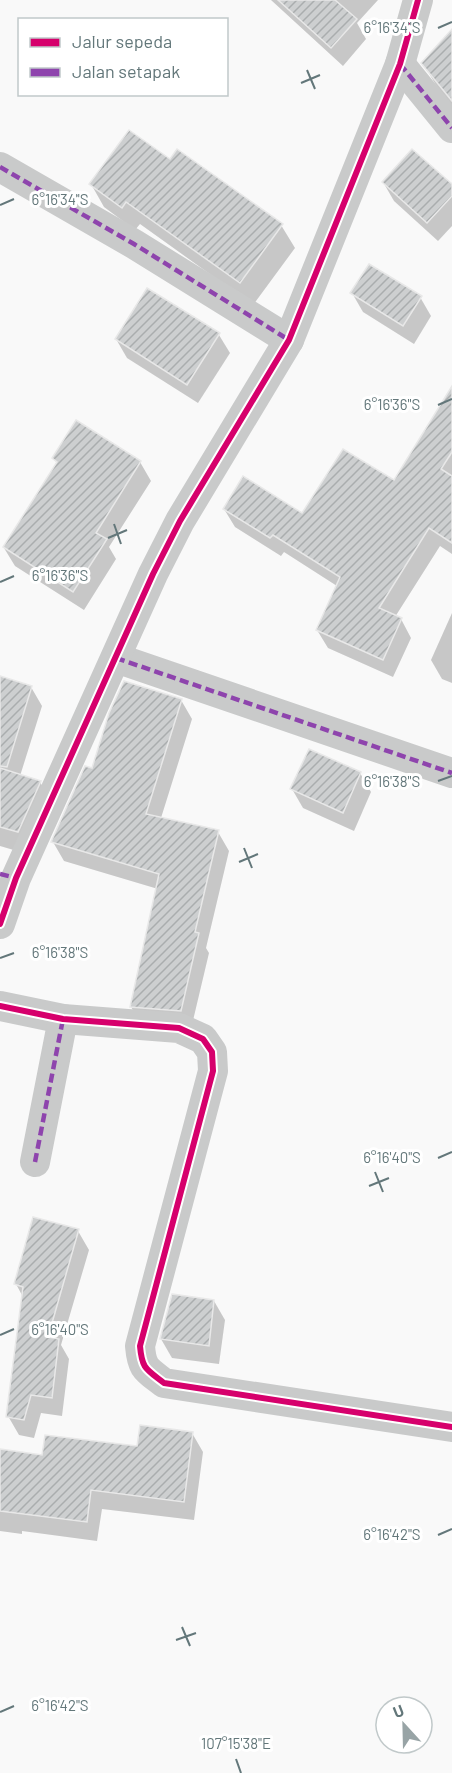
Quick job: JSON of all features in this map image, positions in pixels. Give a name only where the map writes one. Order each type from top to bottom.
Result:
[{"type":"street","points":[[0,924],[8,876],[116,657],[153,574],[180,521],[289,340],[400,64],[418,0]]},
{"type":"street","points":[[400,64],[452,128]]},
{"type":"street","points":[[0,167],[134,244],[289,340]]},
{"type":"street","points":[[116,657],[452,773]]},
{"type":"street","points":[[0,1006],[63,1019],[179,1028],[203,1039],[212,1052],[213,1071],[140,1346],[142,1363],[149,1372],[164,1383],[452,1427]]},
{"type":"street","points":[[35,1162],[63,1019]]},
{"type":"building","points":[[278,0],[335,0],[357,19],[331,48]]},
{"type":"building","points":[[452,29],[452,101],[421,63]]},
{"type":"building","points":[[129,130],[170,159],[177,149],[283,224],[240,283],[126,202],[122,208],[89,184]]},
{"type":"building","points":[[412,149],[452,184],[452,196],[427,223],[382,182]]},
{"type":"building","points":[[369,264],[422,296],[403,326],[350,293]]},
{"type":"building","points":[[147,288],[220,333],[187,385],[115,339]]},
{"type":"building","points":[[452,386],[452,452],[441,469],[452,476],[452,543],[429,528],[379,608],[402,618],[383,660],[316,630],[340,577],[273,535],[270,538],[223,509],[243,476],[302,513],[343,449],[394,480]]},
{"type":"building","points":[[76,420],[141,461],[96,533],[107,539],[73,592],[3,547],[57,462],[52,458]]},
{"type":"building","points":[[0,676],[32,686],[7,767],[0,766]]},
{"type":"building","points":[[124,681],[182,699],[146,814],[219,830],[195,932],[199,933],[181,1011],[130,1007],[159,874],[51,842],[85,766],[92,768],[109,713]]},
{"type":"building","points":[[309,749],[361,772],[343,813],[290,789]]},
{"type":"building","points":[[0,768],[41,781],[18,832],[0,827]]},
{"type":"building","points":[[33,1217],[79,1229],[48,1337],[59,1339],[52,1398],[31,1395],[24,1420],[6,1417],[23,1287],[14,1284]]},
{"type":"building","points":[[172,1294],[214,1300],[209,1346],[160,1339]]},
{"type":"building","points":[[140,1425],[193,1432],[184,1502],[91,1490],[87,1522],[0,1511],[0,1449],[42,1455],[45,1435],[137,1446]]},
{"type":"marked path","points":[[400,64],[452,128]]},
{"type":"marked path","points":[[0,167],[134,244],[289,340]]},
{"type":"marked path","points":[[116,658],[452,773]]},
{"type":"marked path","points":[[0,874],[16,878]]},
{"type":"marked path","points":[[35,1162],[63,1019]]},
{"type":"cycle path","points":[[0,924],[16,878],[153,574],[180,521],[289,340],[400,64],[418,0]]},
{"type":"cycle path","points":[[0,1006],[63,1019],[179,1028],[203,1039],[212,1052],[213,1071],[140,1346],[142,1360],[149,1371],[164,1383],[452,1427]]}]
